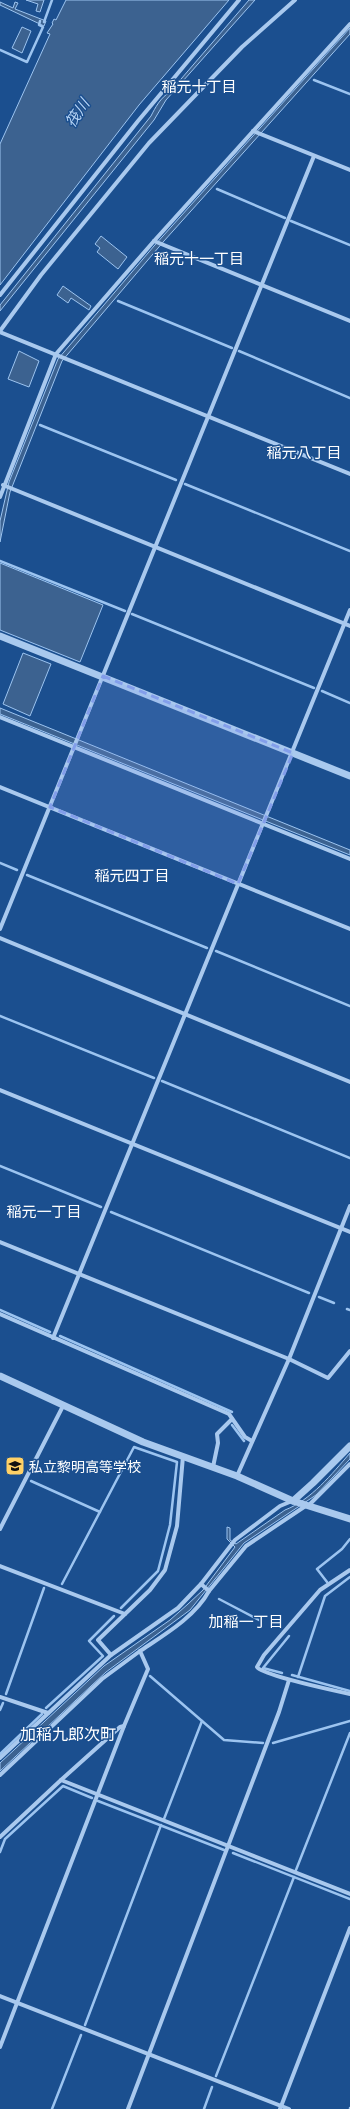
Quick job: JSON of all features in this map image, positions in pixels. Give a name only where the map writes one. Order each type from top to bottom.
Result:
[{"type":"street","points":[[0,295],[133,127],[239,0]]},
{"type":"street","points":[[295,0],[242,48],[150,142],[41,276],[0,331],[350,474]]},
{"type":"street","points":[[0,497],[58,355],[154,242],[350,24]]},
{"type":"street","points":[[254,131],[350,170]]},
{"type":"street","points":[[0,929],[314,156]]},
{"type":"street","points":[[154,242],[350,321]]},
{"type":"street","points":[[4,485],[350,626]]},
{"type":"street","points":[[53,1338],[293,753],[350,610]]},
{"type":"street","points":[[0,636],[350,776]]},
{"type":"street","points":[[0,717],[350,859]]},
{"type":"street","points":[[0,787],[350,929]]},
{"type":"street","points":[[0,938],[350,1082]]},
{"type":"street","points":[[0,1090],[132,1145],[350,1232]]},
{"type":"street","points":[[237,1476],[289,1359],[350,1206]]},
{"type":"street","points":[[0,1242],[80,1273],[289,1359],[328,1378],[350,1351]]},
{"type":"street","points":[[0,1314],[229,1414],[245,1436],[252,1441]]},
{"type":"street","points":[[0,1376],[143,1442],[237,1476],[294,1501],[350,1519]]},
{"type":"street","points":[[0,1529],[64,1406]]},
{"type":"street","points":[[212,1467],[218,1443],[217,1434],[232,1419]]},
{"type":"street","points":[[0,1758],[111,1655],[178,1608],[202,1585],[235,1540],[280,1506],[294,1501],[350,1446]]},
{"type":"street","points":[[111,1655],[98,1640],[150,1590],[165,1570],[177,1526],[183,1456]]},
{"type":"street","points":[[0,1775],[102,1679],[140,1651],[168,1633],[192,1612],[208,1590],[249,1543],[307,1505],[350,1464]]},
{"type":"street","points":[[0,1566],[125,1614]]},
{"type":"street","points":[[350,1570],[320,1590],[258,1664],[259,1671],[288,1680],[350,1694]]},
{"type":"street","points":[[202,1585],[208,1590]]},
{"type":"street","points":[[0,2047],[124,1726],[148,1669],[140,1651]]},
{"type":"street","points":[[128,2109],[279,1712],[288,1680]]},
{"type":"street","points":[[0,1697],[48,1713]]},
{"type":"street","points":[[0,1837],[120,1727],[124,1726]]},
{"type":"street","points":[[61,1780],[97,1796],[350,1894]]},
{"type":"street","points":[[280,2107],[350,1928]]},
{"type":"street","points":[[0,1996],[148,2056],[288,2109]]},
{"type":"highlighted area","points":[[103,676],[293,753],[238,884],[50,807]]},
{"type":"water","points":[[26,0],[44,0],[40,12],[36,11],[38,4]]},
{"type":"water","name":"筏川","points":[[66,0],[229,0],[139,105],[0,285],[0,144],[50,34],[47,33],[53,24],[54,19],[56,20]]},
{"type":"water","points":[[249,0],[255,0],[166,100],[154,120],[0,311],[0,305],[151,116],[156,106]]},
{"type":"water","points":[[0,2],[13,8],[15,2],[18,3],[15,9],[46,21],[44,26],[0,5]]},
{"type":"water","points":[[22,27],[31,31],[22,53],[12,48]]},
{"type":"water","points":[[350,28],[350,34],[164,241],[62,361],[10,492],[0,542],[0,521],[9,482],[58,359],[154,246]]},
{"type":"water","points":[[101,236],[127,257],[118,269],[97,252],[100,248],[95,244]]},
{"type":"water","points":[[63,286],[91,306],[89,310],[71,298],[68,303],[57,295]]},
{"type":"water","points":[[19,351],[39,361],[29,387],[8,379]]},
{"type":"water","points":[[0,563],[103,605],[80,662],[0,630]]},
{"type":"water","points":[[23,653],[51,664],[30,716],[3,704]]},
{"type":"water","points":[[0,708],[350,850],[350,855],[0,714]]},
{"type":"water","points":[[350,1453],[350,1459],[316,1495],[244,1543],[190,1610],[106,1672],[0,1771],[0,1763],[104,1666],[170,1620],[203,1590],[235,1547],[227,1539],[227,1527],[230,1528],[230,1540],[236,1544],[285,1510],[304,1500],[328,1478]]},
{"type":"waterway","points":[[44,22],[52,0]]},
{"type":"waterway","points":[[0,50],[27,62],[43,27],[39,25],[40,21]]},
{"type":"waterway","points":[[314,80],[350,94]]},
{"type":"waterway","points":[[217,189],[285,218]]},
{"type":"waterway","points":[[291,221],[350,245]]},
{"type":"waterway","points":[[118,301],[232,348]]},
{"type":"waterway","points":[[239,351],[350,398]]},
{"type":"waterway","points":[[40,425],[176,480]]},
{"type":"waterway","points":[[185,484],[350,551]]},
{"type":"waterway","points":[[0,561],[125,611]]},
{"type":"waterway","points":[[132,614],[314,688]]},
{"type":"waterway","points":[[322,691],[350,703]]},
{"type":"waterway","points":[[0,863],[17,870]]},
{"type":"waterway","points":[[27,875],[207,948]]},
{"type":"waterway","points":[[216,951],[350,1006]]},
{"type":"waterway","points":[[0,1016],[154,1078]]},
{"type":"waterway","points":[[162,1081],[350,1158]]},
{"type":"waterway","points":[[0,1166],[101,1207]]},
{"type":"waterway","points":[[111,1212],[309,1293]]},
{"type":"waterway","points":[[319,1297],[334,1303]]},
{"type":"waterway","points":[[0,1310],[50,1332]]},
{"type":"waterway","points":[[60,1336],[232,1412]]},
{"type":"waterway","points":[[232,1425],[244,1441]]},
{"type":"waterway","points":[[62,1584],[134,1447],[177,1462],[170,1525],[158,1571],[121,1608]]},
{"type":"waterway","points":[[31,1481],[100,1512]]},
{"type":"waterway","points":[[327,1582],[317,1569],[342,1549],[350,1539]]},
{"type":"waterway","points":[[298,1677],[325,1596],[350,1577]]},
{"type":"waterway","points":[[6,1694],[44,1588]]},
{"type":"waterway","points":[[219,1599],[261,1621]]},
{"type":"waterway","points":[[46,1708],[103,1656],[89,1641],[114,1616]]},
{"type":"waterway","points":[[282,1673],[263,1668],[289,1636]]},
{"type":"waterway","points":[[292,1675],[350,1691]]},
{"type":"waterway","points":[[150,1676],[224,1740],[263,1743]]},
{"type":"waterway","points":[[0,1710],[3,1703]]},
{"type":"waterway","points":[[0,1754],[42,1714]]},
{"type":"waterway","points":[[164,1819],[202,1721]]},
{"type":"waterway","points":[[273,1743],[350,1721]]},
{"type":"waterway","points":[[296,1870],[350,1733]]},
{"type":"waterway","points":[[0,1852],[5,1839],[63,1786],[92,1798]]},
{"type":"waterway","points":[[98,1801],[224,1850]]},
{"type":"waterway","points":[[85,2025],[161,1825]]},
{"type":"waterway","points":[[233,1853],[350,1899]]},
{"type":"waterway","points":[[216,2076],[294,1877]]},
{"type":"waterway","points":[[52,2109],[81,2035]]},
{"type":"waterway","points":[[204,2109],[212,2087]]},
{"type":"place","name":"私立黎明高等学校","points":[[15,1466]]},
{"type":"district","name":"稲元十丁目","points":[[199,86]]},
{"type":"district","name":"稲元十一丁目","points":[[199,258]]},
{"type":"district","name":"稲元八丁目","points":[[304,452]]},
{"type":"district","name":"稲元四丁目","points":[[132,875]]},
{"type":"district","name":"稲元一丁目","points":[[44,1211]]},
{"type":"district","name":"加稲一丁目","points":[[246,1621]]},
{"type":"district","name":"加稲九郎次町","points":[[68,1734]]}]
